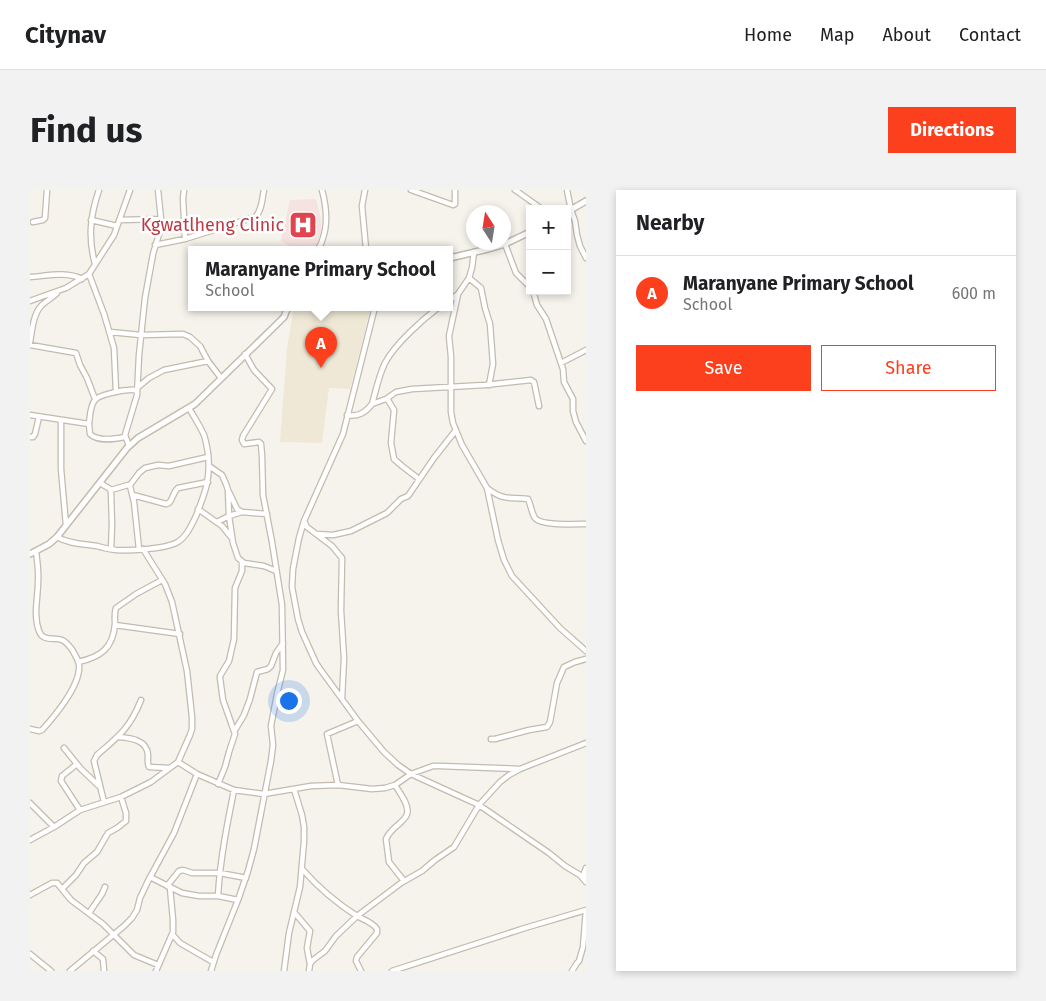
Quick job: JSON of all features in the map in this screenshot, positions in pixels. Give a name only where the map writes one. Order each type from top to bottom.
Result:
[{"type":"street","points":[[33,222],[45,218],[46,190]]},
{"type":"street","points":[[95,264],[90,242],[91,220],[93,206],[99,190]]},
{"type":"street","points":[[30,302],[58,292],[89,274],[114,235],[130,190]]},
{"type":"street","points":[[129,446],[125,437],[137,390],[150,264],[159,234],[161,219],[158,190]]},
{"type":"street","points":[[184,190],[185,239]]},
{"type":"street","points":[[155,245],[185,239],[257,215],[260,210],[264,190]]},
{"type":"street","points":[[320,246],[325,228],[326,210],[322,190]]},
{"type":"street","points":[[365,190],[362,210],[366,246]]},
{"type":"street","points":[[411,190],[424,192],[453,205],[455,204],[455,190]]},
{"type":"street","points":[[514,190],[536,205]]},
{"type":"street","points":[[567,190],[568,205]]},
{"type":"street","points":[[571,210],[586,201]]},
{"type":"street","points":[[571,214],[575,221],[577,237],[586,258]]},
{"type":"street","points":[[120,220],[161,219]]},
{"type":"street","points":[[91,220],[117,226]]},
{"type":"street","points":[[511,241],[526,234]]},
{"type":"street","points":[[453,257],[482,250]]},
{"type":"street","points":[[507,250],[516,273],[526,284]]},
{"type":"street","points":[[453,298],[458,294],[469,278],[474,252]]},
{"type":"street","points":[[89,274],[110,332],[115,354],[116,392]]},
{"type":"street","points":[[30,277],[71,275],[82,279]]},
{"type":"street","points":[[469,278],[482,288],[490,324],[493,364],[489,385]]},
{"type":"street","points":[[58,292],[38,310],[30,344],[76,352],[95,399],[89,424],[90,434],[93,437],[114,439],[125,437]]},
{"type":"street","points":[[458,294],[449,336],[452,417],[471,462],[487,488],[495,495],[506,499],[528,499],[533,515],[537,520],[546,523],[586,524]]},
{"type":"street","points":[[533,295],[546,319],[564,372],[564,382],[573,399],[573,411],[576,422],[586,441]]},
{"type":"street","points":[[30,729],[42,730],[54,717],[74,685],[79,669],[78,662],[64,641],[48,639],[40,633],[36,617],[38,580],[33,552],[49,544],[57,537],[129,446],[138,438],[199,401],[284,316],[286,311]]},
{"type":"street","points":[[375,311],[343,434],[304,521],[299,538],[292,578],[294,602],[302,632],[316,663],[342,700],[384,752],[398,765],[411,774],[479,806],[585,880]]},
{"type":"street","points":[[372,404],[383,369],[389,357],[402,341],[435,311]]},
{"type":"street","points":[[110,332],[142,335],[183,334],[200,346],[208,361],[222,378]]},
{"type":"street","points":[[561,362],[586,350]]},
{"type":"street","points":[[211,971],[246,878],[254,849],[271,761],[271,726],[283,670],[282,605],[263,495],[260,442],[244,444],[242,440],[272,389],[254,370],[245,354]]},
{"type":"street","points":[[137,390],[149,378],[164,370],[208,361]]},
{"type":"street","points":[[347,416],[358,416],[372,404],[386,399],[396,392],[406,390],[489,385],[531,380],[534,382],[539,406]]},
{"type":"street","points":[[95,399],[116,392],[137,390]]},
{"type":"street","points":[[386,399],[394,410],[391,446],[394,458],[419,479]]},
{"type":"street","points":[[57,537],[66,541],[118,550],[168,545],[182,539],[190,528],[208,482],[209,466],[204,435],[189,408]]},
{"type":"street","points":[[30,415],[89,424]]},
{"type":"street","points":[[30,436],[35,434],[39,417]]},
{"type":"street","points":[[61,420],[61,469],[66,525]]},
{"type":"street","points":[[316,533],[326,535],[351,531],[387,513],[401,499],[408,496],[456,430]]},
{"type":"street","points":[[100,483],[111,490],[130,485],[139,472],[145,468],[158,465],[169,466],[208,457]]},
{"type":"street","points":[[209,466],[224,478],[228,490],[242,512]]},
{"type":"street","points":[[133,495],[166,504],[172,500],[175,490],[178,488],[208,482]]},
{"type":"street","points":[[30,840],[80,810],[121,797],[151,782],[178,762],[190,736],[192,722],[187,671],[180,634],[172,602],[162,580],[141,549],[130,485]]},
{"type":"street","points":[[487,488],[498,540],[504,560],[512,576],[560,628],[586,651]]},
{"type":"street","points":[[111,490],[111,549]]},
{"type":"street","points":[[228,490],[232,538],[237,556],[246,564],[264,566],[276,571]]},
{"type":"street","points":[[198,509],[217,522],[232,538]]},
{"type":"street","points":[[217,522],[242,512],[267,514]]},
{"type":"street","points":[[304,521],[307,527],[339,552],[342,558],[340,585],[344,658],[342,700]]},
{"type":"street","points":[[218,784],[235,737],[223,700],[220,676],[229,661],[234,639],[235,588],[242,571],[242,562]]},
{"type":"street","points":[[78,662],[96,656],[106,650],[115,625],[116,608],[162,580]]},
{"type":"street","points":[[115,625],[180,634]]},
{"type":"street","points":[[234,730],[244,715],[257,672],[271,666],[276,653],[283,643]]},
{"type":"street","points":[[491,739],[495,740],[547,727],[550,722],[557,683],[564,667],[586,659]]},
{"type":"street","points":[[104,802],[94,761],[95,758],[132,721],[141,700]]},
{"type":"street","points":[[338,785],[327,734],[358,721]]},
{"type":"street","points":[[118,737],[139,741],[148,753],[149,767],[170,768]]},
{"type":"street","points":[[310,964],[325,951],[336,936],[357,916],[454,847],[479,806],[500,782],[520,769],[586,743]]},
{"type":"street","points":[[64,748],[100,787]]},
{"type":"street","points":[[178,762],[197,774],[234,790],[264,794],[311,786],[338,785],[372,789],[385,788],[411,774],[433,766],[520,769]]},
{"type":"street","points":[[78,764],[62,776],[61,781],[80,810]]},
{"type":"street","points":[[70,971],[132,918],[150,877],[174,833],[197,774]]},
{"type":"street","points":[[395,784],[405,803],[407,814],[404,820],[390,832],[386,839],[388,862],[404,882]]},
{"type":"street","points":[[284,971],[287,943],[300,887],[302,869],[304,827],[294,789]]},
{"type":"street","points":[[218,896],[227,823],[234,790]]},
{"type":"street","points":[[62,889],[76,875],[84,863],[100,848],[108,833],[126,821],[126,813],[121,797]]},
{"type":"street","points":[[30,803],[54,827]]},
{"type":"street","points":[[585,880],[584,873],[586,868]]},
{"type":"street","points":[[302,869],[327,893],[357,916],[374,924],[377,929],[377,933],[357,957],[356,962],[361,971]]},
{"type":"street","points":[[156,971],[172,934],[173,920],[168,887],[181,870],[192,873],[220,873],[246,878]]},
{"type":"street","points":[[150,877],[182,893],[238,900]]},
{"type":"street","points":[[30,894],[54,882],[57,883],[71,900],[90,913],[134,955],[158,965]]},
{"type":"street","points":[[90,913],[105,887]]},
{"type":"street","points":[[392,971],[586,910],[583,947],[579,961],[572,971]]},
{"type":"street","points":[[294,912],[310,931],[307,948],[310,964],[309,971]]},
{"type":"street","points":[[172,934],[180,943],[213,962]]},
{"type":"street","points":[[94,951],[102,960],[104,971]]},
{"type":"street","points":[[30,954],[51,971]]},
{"type":"street","points":[[579,961],[586,960]]},
{"type":"shaded area","name":"Kgwatlheng Clinic","points":[[316,199],[321,219],[321,231],[316,246],[289,246],[281,241],[290,200]]},
{"type":"shaded area","points":[[293,311],[370,311],[350,389],[329,388],[322,443],[280,442],[287,348]]},
{"type":"place","name":"Kgwatlheng Clinic","points":[[303,225]]},
{"type":"place","name":"Maranyane Primary School","points":[[321,368]]}]
